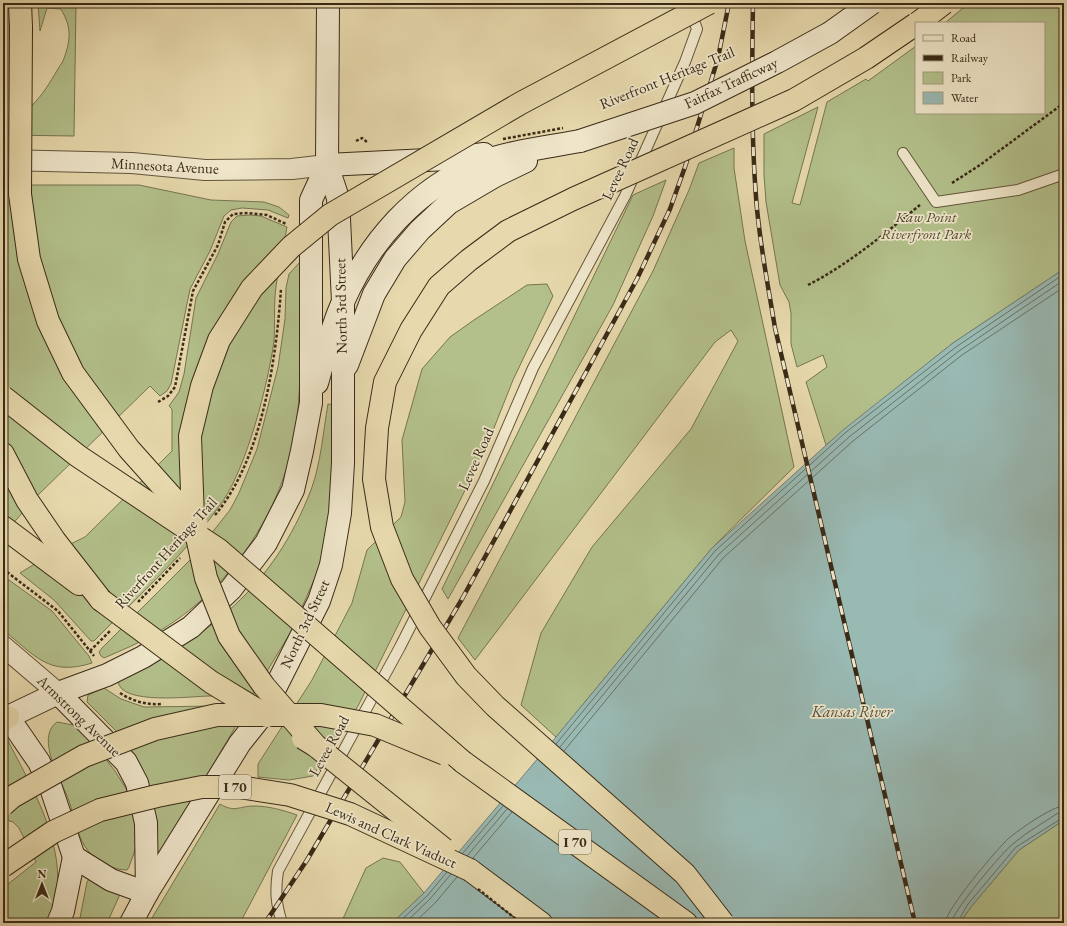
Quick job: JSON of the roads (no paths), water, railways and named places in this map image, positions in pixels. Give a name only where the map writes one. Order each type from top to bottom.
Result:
[{"type":"highway","points":[[20,3],[20,194],[29,258],[48,321],[73,373],[129,449],[219,550]]},
{"type":"highway","points":[[316,746],[264,686],[229,636],[206,578],[193,519],[190,436],[202,386],[219,340],[252,288],[291,248],[330,215],[521,103],[709,3]]},
{"type":"highway","points":[[920,22],[944,3]]},
{"type":"highway","points":[[723,923],[685,874],[495,706],[466,676],[430,628],[402,579],[382,527],[374,480],[377,428],[385,382],[412,330],[440,286],[469,260],[508,231],[573,199],[794,100],[866,58],[915,25]]},
{"type":"highway","points":[[3,397],[78,456],[219,550],[463,762]]},
{"type":"highway","points":[[3,454],[26,500],[55,541],[101,600]]},
{"type":"highway","points":[[3,527],[211,682],[316,746],[470,870]]},
{"type":"highway","name":"I 70","points":[[3,805],[12,797],[84,756],[155,729],[217,715],[321,715],[367,724],[463,762],[686,923]]},
{"type":"highway","name":"Lewis and Clark Viaduct","points":[[3,866],[53,832],[100,810],[202,787],[239,787],[290,794],[350,814],[470,870],[541,923]]},
{"type":"main road","name":"North 3rd Street","points":[[131,923],[147,893],[240,743],[260,718],[319,601],[332,565],[340,513],[343,463],[342,302],[338,198],[327,165],[328,3]]},
{"type":"main road","name":"Fairfax Trafficway","points":[[575,134],[695,103],[777,62],[816,40],[872,3]]},
{"type":"main road","points":[[327,165],[447,169],[520,153],[575,134]]},
{"type":"main road","points":[[342,377],[377,288],[395,259],[420,230],[449,202],[575,134]]},
{"type":"main road","name":"North 3rd Street","points":[[5,716],[58,692],[106,675],[143,657],[191,627],[231,589],[266,543],[293,490],[311,403],[311,200],[327,165]]},
{"type":"main road","points":[[311,403],[342,302],[373,248],[393,222],[447,169]]},
{"type":"main road","name":"Armstrong Avenue","points":[[58,692],[126,762],[137,783],[146,823],[147,893]]},
{"type":"main road","points":[[5,716],[39,762],[51,788],[74,857],[63,911],[58,923]]},
{"type":"main road","points":[[74,857],[111,880],[147,893]]},
{"type":"street","name":"Minnesota Avenue","points":[[3,160],[132,163],[205,170],[292,169],[327,165]]},
{"type":"street","name":"Armstrong Avenue","points":[[3,646],[58,692]]},
{"type":"lane","name":"Levee Road","points":[[282,923],[276,906],[275,890],[278,871],[400,646],[484,481],[533,368],[625,196],[685,62],[697,29],[688,3]]},
{"type":"lane","points":[[903,153],[936,202],[1018,190],[1064,174]]},
{"type":"water","name":"Kansas River","points":[[1064,269],[1064,820],[1019,850],[959,923],[392,923],[424,893],[556,737],[712,548],[843,430],[953,343]]},
{"type":"railway","points":[[265,923],[307,860],[462,599],[637,279],[670,209],[685,167],[718,58],[729,3]]},
{"type":"railway","points":[[753,3],[752,76],[754,173],[761,246],[775,328],[915,923]]},
{"type":"park label","name":"Kaw Point Riverfront Park","points":[[926,226]]}]
